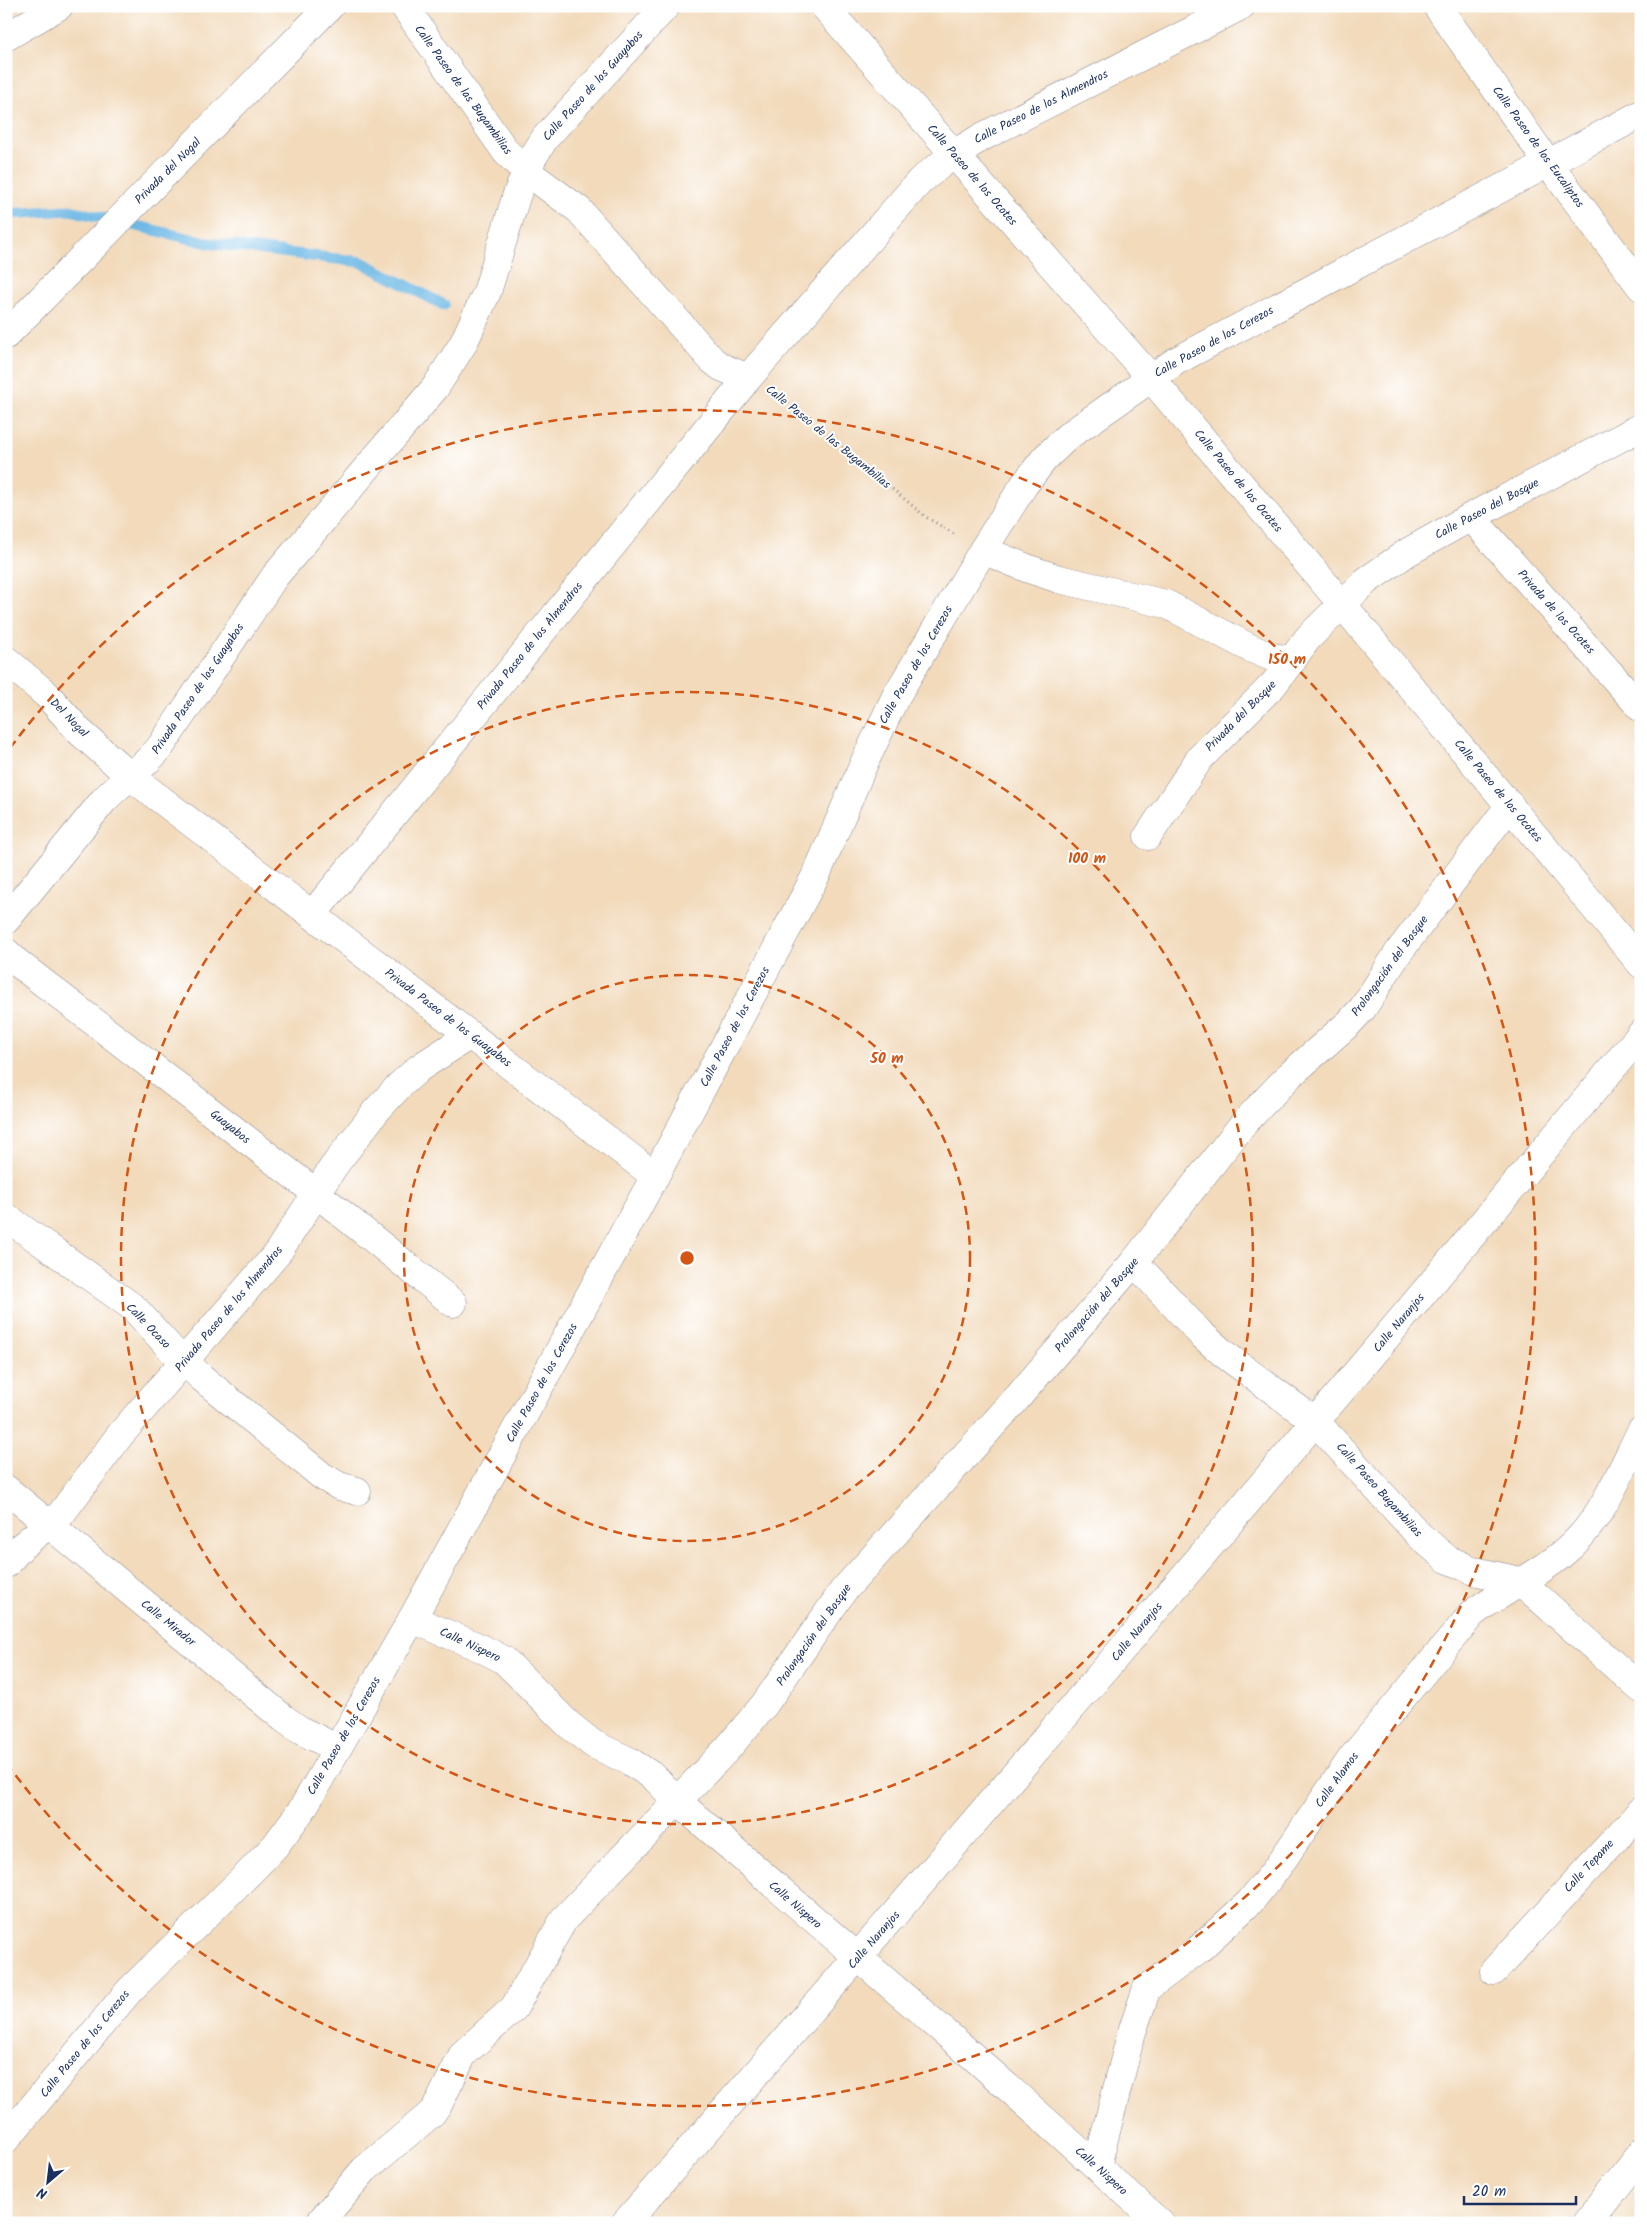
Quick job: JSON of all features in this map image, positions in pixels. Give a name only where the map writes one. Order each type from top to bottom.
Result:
[{"type":"street","points":[[6,37],[59,6]]},
{"type":"street","name":"Privada del Nogal","points":[[6,335],[330,6]]},
{"type":"street","name":"Calle Paseo de las Bugambilias","points":[[404,6],[506,152],[526,171],[579,210],[712,360],[721,367],[748,378]]},
{"type":"street","name":"Calle Paseo de los Guayabos","points":[[526,171],[532,156],[545,138],[666,6]]},
{"type":"street","name":"Calle Paseo de los Ocotes","points":[[824,6],[1150,377],[1342,604],[1641,964]]},
{"type":"street","name":"Calle Paseo de los Almendros","points":[[748,378],[920,181],[954,154],[982,137],[1241,6]]},
{"type":"street","name":"Calle Paseo de los Eucaliptos","points":[[1437,6],[1548,163],[1641,287]]},
{"type":"street","name":"Calle Paseo de los Cerezos","points":[[12,2121],[129,1991],[176,1943],[222,1902],[275,1846],[303,1808],[412,1619],[655,1176],[818,873],[868,753],[895,698],[1024,485],[1046,458],[1068,436],[1150,377],[1176,361],[1641,114]]},
{"type":"street","name":"Privada Paseo de los Guayabos","points":[[526,171],[516,194],[487,292],[463,344],[435,388],[275,576],[162,746],[148,762],[130,776],[655,1176]]},
{"type":"street","name":"Privada Paseo de los Almendros","points":[[312,915],[748,378]]},
{"type":"street","name":"Calle Paseo del Bosque","points":[[1342,604],[1366,581],[1408,552],[1641,427]]},
{"type":"street","name":"Privada de los Ocotes","points":[[1471,517],[1641,708]]},
{"type":"street","points":[[983,550],[1059,579],[1166,604],[1250,648],[1269,656],[1292,661]]},
{"type":"street","name":"Privada del Bosque","points":[[1148,836],[1200,758],[1274,684],[1308,638],[1342,604]]},
{"type":"street","name":"Del Nogal","points":[[6,660],[47,695],[80,732],[130,776]]},
{"type":"street","points":[[6,920],[104,800],[130,776]]},
{"type":"street","name":"Prolongación del Bosque","points":[[319,2223],[364,2170],[432,2113],[463,2054],[514,2008],[564,1919],[728,1748],[764,1705],[843,1591],[1018,1397],[1134,1262],[1244,1122],[1290,1075],[1349,1023],[1363,1008],[1398,953],[1510,806]]},
{"type":"street","name":"Guayabos","points":[[6,952],[316,1193],[453,1303]]},
{"type":"street","name":"Calle Naranjos","points":[[626,2223],[858,1959],[1316,1422],[1641,1034]]},
{"type":"street","name":"Privada Paseo de los Almendros","points":[[6,1564],[22,1546],[49,1526],[74,1498],[120,1435],[276,1256],[316,1193],[376,1111],[398,1086],[419,1068],[470,1035]]},
{"type":"street","name":"Calle Ocaso","points":[[6,1217],[134,1308],[184,1363],[322,1476],[339,1486],[357,1491]]},
{"type":"street","name":"Calle Paseo Bugambilias","points":[[1134,1262],[1200,1333],[1224,1354],[1316,1422],[1420,1536],[1447,1558],[1474,1571],[1520,1581],[1641,1689]]},
{"type":"street","name":"Calle Alamos","points":[[1097,2166],[1131,2035],[1147,1988],[1200,1950],[1250,1902],[1277,1868],[1352,1758],[1472,1614],[1492,1598],[1562,1555],[1583,1534],[1603,1505],[1641,1431]]},
{"type":"street","name":"Calle Mirador","points":[[6,1489],[283,1718],[300,1730],[336,1748]]},
{"type":"street","name":"Calle Nispero","points":[[412,1619],[481,1648],[504,1660],[568,1724],[593,1744],[629,1761],[654,1777],[677,1801],[1160,2223]]},
{"type":"street","name":"Calle Tepame","points":[[1494,1971],[1538,1921],[1641,1812]]},
{"type":"street","points":[[1587,2223],[1641,2154]]},
{"type":"path","name":"Calle Paseo de las Bugambilias","points":[[748,378],[775,391],[926,517],[983,550]]},
{"type":"waterway","points":[[6,214],[70,210],[208,243],[361,262],[444,305]]}]
